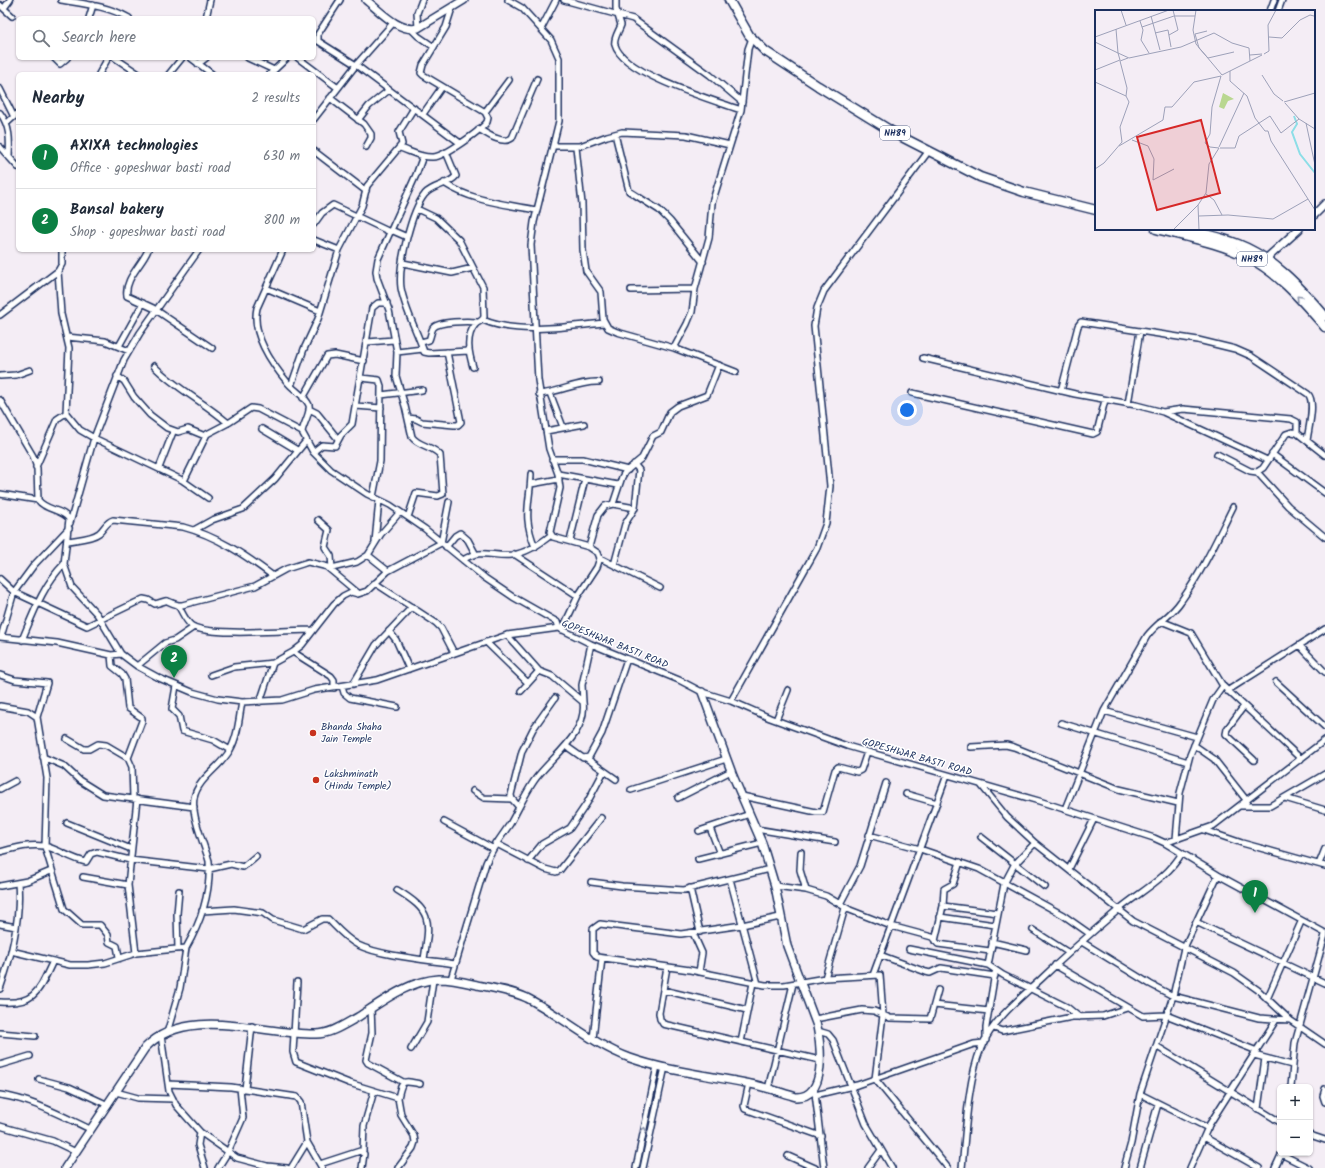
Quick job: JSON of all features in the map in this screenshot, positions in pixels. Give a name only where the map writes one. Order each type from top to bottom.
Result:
[{"type":"main road","name":"NH89","points":[[729,0],[752,38],[765,51],[792,70],[928,152],[996,183],[1095,210]]},
{"type":"main road","name":"NH89","points":[[1160,230],[1218,246],[1250,258],[1275,275],[1290,289],[1325,328]]},
{"type":"main road","name":"NH89","points":[[1191,230],[1238,244],[1266,259],[1299,287],[1325,316]]},
{"type":"street","points":[[10,0],[2,7],[12,16]]},
{"type":"street","points":[[61,0],[93,5],[125,16]]},
{"type":"street","points":[[206,16],[210,0]]},
{"type":"street","points":[[340,0],[317,38],[323,45],[356,65],[460,143]]},
{"type":"street","points":[[366,0],[404,28],[415,29],[464,0]]},
{"type":"street","points":[[422,0],[416,18],[415,29],[418,36],[434,47]]},
{"type":"street","points":[[508,0],[516,2],[541,29],[554,45],[559,58],[559,121],[554,146],[536,210],[531,245],[539,394],[552,459],[558,477],[559,498],[550,529],[551,536]]},
{"type":"street","points":[[541,29],[556,0]]},
{"type":"street","points":[[564,0],[633,19],[710,75],[742,102]]},
{"type":"street","points":[[616,0],[621,25],[614,41],[615,46],[625,60],[665,82],[741,110]]},
{"type":"street","points":[[1270,10],[1274,0]]},
{"type":"street","points":[[1278,10],[1282,0]]},
{"type":"street","points":[[90,16],[93,5]]},
{"type":"street","points":[[400,148],[423,156],[437,157],[460,143],[488,122],[488,118],[484,112],[421,73],[423,64],[446,27],[452,8]]},
{"type":"street","points":[[316,116],[356,65],[394,22]]},
{"type":"street","points":[[674,348],[690,318],[694,289],[709,238],[712,203],[741,110],[748,49],[752,38]]},
{"type":"street","points":[[56,60],[60,64],[65,60]]},
{"type":"street","points":[[100,72],[107,60]]},
{"type":"street","points":[[118,60],[136,72]]},
{"type":"street","points":[[171,72],[180,60]]},
{"type":"street","points":[[193,60],[209,72]]},
{"type":"street","points":[[198,64],[203,60]]},
{"type":"street","points":[[251,60],[272,72],[285,60]]},
{"type":"street","points":[[301,60],[338,88]]},
{"type":"street","points":[[479,129],[498,138],[506,140],[512,138],[537,79]]},
{"type":"street","points":[[484,112],[509,80]]},
{"type":"street","points":[[423,114],[442,87]]},
{"type":"street","points":[[0,89],[6,103],[16,115],[7,123]]},
{"type":"street","points":[[358,120],[369,106],[389,90]]},
{"type":"street","points":[[330,98],[358,120],[371,134],[370,142],[366,147]]},
{"type":"street","points":[[0,106],[6,103]]},
{"type":"street","points":[[291,386],[320,311],[339,250],[362,206],[370,182],[400,148],[402,140],[399,132],[414,108]]},
{"type":"street","points":[[0,113],[7,123],[10,141],[9,156]]},
{"type":"street","points":[[554,146],[576,147],[615,134],[656,133],[686,135],[730,145]]},
{"type":"street","points":[[615,134],[629,191],[659,210],[670,221],[703,262]]},
{"type":"street","points":[[0,147],[16,165]]},
{"type":"street","points":[[576,147],[585,264],[588,276],[601,292],[604,323],[611,330],[674,348],[736,372]]},
{"type":"street","points":[[446,152],[456,176],[431,189],[425,194],[416,209],[407,237],[401,287],[423,349],[426,353],[469,351]]},
{"type":"street","points":[[731,701],[818,548],[826,523],[830,486],[814,326],[817,308],[824,291],[928,152]]},
{"type":"street","points":[[316,153],[366,191]]},
{"type":"street","points":[[408,517],[416,493],[442,496],[443,490],[440,456],[437,452],[413,439],[396,376],[397,352],[387,303],[376,271],[378,259],[416,176],[423,156]]},
{"type":"street","points":[[444,183],[458,193],[472,198],[536,210]]},
{"type":"street","points":[[1315,214],[1325,204]]},
{"type":"street","points":[[316,221],[322,213],[333,205],[356,217],[407,237]]},
{"type":"street","points":[[416,209],[436,218],[453,232],[459,240],[483,287],[485,313],[483,320]]},
{"type":"street","points":[[1266,259],[1298,230]]},
{"type":"street","points":[[316,241],[339,250]]},
{"type":"street","points":[[0,315],[58,271],[62,264],[62,252]]},
{"type":"street","points":[[147,252],[133,275],[127,293],[129,298],[144,303],[175,322],[199,341],[212,348]]},
{"type":"street","name":"GOPESHWAR BASTI ROAD","points":[[198,252],[129,351],[117,376],[94,438],[70,526],[64,564],[72,587],[100,618],[121,654],[138,666],[176,686],[218,699],[242,702],[260,702],[282,700],[314,690],[377,680],[507,635],[560,629],[591,644],[679,680],[702,692],[731,701],[776,720],[867,752],[1065,809],[1165,843],[1218,875],[1325,934]]},
{"type":"street","points":[[282,252],[256,313],[262,344],[291,386],[308,403],[309,409],[302,432]]},
{"type":"street","points":[[404,263],[452,273],[473,268]]},
{"type":"street","points":[[58,271],[61,314],[69,348],[66,413],[80,430],[184,481],[208,498]]},
{"type":"street","points":[[266,288],[320,311]]},
{"type":"street","points":[[631,290],[694,289]]},
{"type":"street","points":[[119,346],[144,303]]},
{"type":"street","points":[[313,452],[322,445],[335,446],[338,439],[352,424],[372,308],[378,304],[387,303]]},
{"type":"street","points":[[421,342],[429,340],[433,327],[436,325],[457,322],[477,322],[483,320],[507,327],[535,328],[604,323]]},
{"type":"street","points":[[473,368],[469,351],[470,337],[477,322]]},
{"type":"street","points":[[1061,391],[1079,324],[1084,322],[1198,340],[1235,349],[1257,360],[1310,397],[1311,408],[1307,441]]},
{"type":"street","points":[[1128,404],[1140,331]]},
{"type":"street","points":[[67,337],[105,341],[129,351]]},
{"type":"street","points":[[367,342],[394,340]]},
{"type":"street","points":[[397,352],[423,349]]},
{"type":"street","points":[[408,418],[416,419],[422,422],[454,425],[458,425],[462,422],[447,352]]},
{"type":"street","points":[[303,398],[327,356],[335,355],[364,361]]},
{"type":"street","points":[[923,358],[1061,391],[1163,412],[1267,460]]},
{"type":"street","points":[[613,504],[618,485],[628,470],[642,458],[653,436],[661,432],[670,412],[707,395],[719,365]]},
{"type":"street","points":[[154,366],[162,374],[228,423]]},
{"type":"street","points":[[0,376],[16,375],[30,370]]},
{"type":"street","points":[[117,376],[124,381],[134,397],[150,415],[173,432],[188,429],[205,436]]},
{"type":"street","points":[[361,378],[379,380],[381,395],[380,461],[373,497]]},
{"type":"street","points":[[539,394],[560,391],[584,382],[600,382]]},
{"type":"street","points":[[381,395],[402,394],[422,390]]},
{"type":"street","points":[[550,393],[563,427]]},
{"type":"street","points":[[912,393],[1093,434],[1098,432],[1105,400]]},
{"type":"street","points":[[0,400],[33,456],[36,467],[38,500]]},
{"type":"street","points":[[356,406],[381,408]]},
{"type":"street","points":[[184,481],[205,436],[245,411],[254,408],[302,432],[313,452],[331,470],[408,517],[425,529],[462,560],[513,597],[557,622],[560,629]]},
{"type":"street","points":[[309,409],[317,413],[338,439]]},
{"type":"street","points":[[1163,412],[1183,409],[1291,419],[1297,422],[1297,433]]},
{"type":"street","points":[[36,467],[57,419],[66,413]]},
{"type":"street","points":[[546,431],[584,424]]},
{"type":"street","points":[[262,429],[297,450]]},
{"type":"street","points":[[159,468],[173,432]]},
{"type":"street","points":[[1257,472],[1286,434],[1292,432],[1297,433],[1325,456]]},
{"type":"street","points":[[194,530],[212,520],[243,510],[275,479],[297,450],[306,441]]},
{"type":"street","points":[[1217,454],[1250,471],[1257,472],[1288,506],[1325,537]]},
{"type":"street","points":[[1272,454],[1325,493]]},
{"type":"street","points":[[552,459],[579,458],[628,470]]},
{"type":"street","points":[[614,565],[625,524],[635,508],[639,470],[634,464]]},
{"type":"street","points":[[531,474],[531,484],[526,515],[535,547]]},
{"type":"street","points":[[531,484],[558,477],[585,479],[618,485]]},
{"type":"street","points":[[570,541],[585,479]]},
{"type":"street","points":[[0,494],[38,500],[46,508],[68,516],[70,526],[34,565],[14,592],[0,637],[57,643],[111,655],[121,654]]},
{"type":"street","points":[[374,545],[379,500]]},
{"type":"street","points":[[441,543],[449,502]]},
{"type":"street","points":[[589,547],[600,510],[604,506],[613,504],[635,508]]},
{"type":"street","points":[[1065,809],[1104,711],[1141,647],[1161,621],[1181,602],[1201,571],[1233,508]]},
{"type":"street","points":[[330,568],[357,562],[368,555],[380,534],[400,512]]},
{"type":"street","points":[[68,541],[95,535],[102,530],[108,522],[113,520],[183,527],[194,530],[235,548],[273,576]]},
{"type":"street","points":[[318,520],[329,530],[325,547],[331,556],[330,568]]},
{"type":"street","points":[[446,547],[455,536],[460,533],[468,540],[475,553]]},
{"type":"street","points":[[462,560],[475,553],[514,554],[535,547],[551,536],[589,547],[598,553],[600,558],[660,588]]},
{"type":"street","points":[[211,675],[234,667],[273,663],[293,652],[302,645],[338,599],[347,593],[358,594],[367,591],[388,570],[441,543]]},
{"type":"street","points":[[514,554],[578,596]]},
{"type":"street","points":[[368,555],[388,570]]},
{"type":"street","points":[[560,629],[578,596],[597,567],[600,558]]},
{"type":"street","points":[[178,606],[255,586],[286,569],[308,562],[330,568],[358,594]]},
{"type":"street","points":[[22,640],[38,604],[53,577],[64,564]]},
{"type":"street","points":[[0,579],[14,592],[87,626],[92,625],[100,618],[143,599],[155,604],[169,600],[178,606],[194,627],[204,630],[220,632],[313,630]]},
{"type":"street","points":[[375,583],[441,628],[454,653]]},
{"type":"street","points":[[353,684],[376,645],[412,607]]},
{"type":"street","points":[[1161,621],[1191,633],[1227,691],[1300,759]]},
{"type":"street","points":[[138,666],[165,643],[174,640],[194,627]]},
{"type":"street","points":[[1227,691],[1325,629]]},
{"type":"street","points":[[389,631],[396,640],[409,669]]},
{"type":"street","points":[[507,635],[539,671],[552,676],[582,702]]},
{"type":"street","points":[[486,642],[526,681]]},
{"type":"street","points":[[450,979],[486,863],[494,845],[534,781],[566,746],[577,728],[583,711],[582,685],[591,644]]},
{"type":"street","points":[[1300,646],[1325,672]]},
{"type":"street","points":[[293,652],[331,676],[334,680],[334,688]]},
{"type":"street","points":[[111,655],[112,666],[122,674],[125,679],[128,708],[142,718],[128,758]]},
{"type":"street","points":[[586,758],[589,757],[602,734],[627,659]]},
{"type":"street","points":[[260,702],[273,663]]},
{"type":"street","points":[[521,691],[539,671]]},
{"type":"street","points":[[0,675],[15,680],[47,683],[37,717],[47,778],[45,847],[51,871],[64,909],[82,925],[100,924],[108,936],[109,942],[117,946],[119,957]]},
{"type":"street","points":[[1276,682],[1325,727]]},
{"type":"street","points":[[176,686],[172,709],[179,716],[182,731],[213,740],[230,750]]},
{"type":"street","points":[[342,686],[344,693],[350,698],[397,707]]},
{"type":"street","points":[[1176,839],[1178,803],[1188,762],[1212,700],[1223,686]]},
{"type":"street","points":[[776,720],[788,690]]},
{"type":"street","points":[[702,692],[726,759],[762,843],[775,886],[780,917],[796,984],[814,1019],[818,1031],[820,1060],[815,1092],[824,1168]]},
{"type":"street","points":[[519,807],[512,799],[511,795],[519,757],[533,729],[555,698]]},
{"type":"street","points":[[242,702],[235,739],[230,750],[198,788],[194,799],[194,807],[209,861],[209,869],[202,911],[194,935],[186,948],[180,988],[164,1034],[168,1084],[173,1099],[200,1132],[228,1152],[243,1160],[267,1166],[287,1168]]},
{"type":"street","points":[[0,706],[28,711],[37,717]]},
{"type":"street","points":[[1244,706],[1227,729],[1226,734],[1254,760]]},
{"type":"street","points":[[1104,711],[1198,737]]},
{"type":"street","points":[[1061,723],[1188,762]]},
{"type":"street","points":[[67,739],[84,749],[89,749],[98,744],[106,745],[128,758],[132,767],[135,799],[128,884],[136,953]]},
{"type":"street","points":[[1165,843],[1204,830],[1223,820],[1325,740]]},
{"type":"street","points":[[971,748],[1006,745],[1078,774],[1131,793],[1178,803]]},
{"type":"street","points":[[1194,745],[1214,759],[1247,801]]},
{"type":"street","points":[[566,746],[616,779]]},
{"type":"street","points":[[742,796],[816,812],[823,812],[835,770],[838,767],[857,772],[861,770],[867,752]]},
{"type":"street","points":[[43,757],[64,766],[79,780],[99,793],[194,807]]},
{"type":"street","points":[[631,790],[726,759]]},
{"type":"street","points":[[528,861],[542,844],[570,828],[587,802],[604,771]]},
{"type":"street","points":[[678,798],[731,771]]},
{"type":"street","points":[[1241,806],[1264,807],[1285,798],[1325,774]]},
{"type":"street","points":[[873,975],[947,775]]},
{"type":"street","points":[[0,789],[15,781]]},
{"type":"street","points":[[840,904],[857,872],[886,783]]},
{"type":"street","points":[[981,785],[1007,817],[1035,843],[1118,910],[1149,931],[1234,973],[1248,982],[1290,1020],[1325,1044]]},
{"type":"street","points":[[473,791],[481,797],[488,799],[512,799]]},
{"type":"street","points":[[906,794],[936,803]]},
{"type":"street","points":[[1285,798],[1325,810]]},
{"type":"street","points":[[699,830],[710,828],[750,814]]},
{"type":"street","points":[[444,822],[545,870],[556,872],[560,870],[601,818]]},
{"type":"street","points":[[1069,870],[1094,819]]},
{"type":"street","points":[[67,824],[131,849]]},
{"type":"street","points":[[710,828],[720,854]]},
{"type":"street","points":[[756,829],[834,842]]},
{"type":"street","points":[[1204,830],[1242,843],[1325,866]]},
{"type":"street","points":[[869,835],[920,848],[979,869],[1063,915],[1090,934]]},
{"type":"street","points":[[981,837],[1014,865],[1045,887]]},
{"type":"street","points":[[698,859],[762,843]]},
{"type":"street","points":[[988,965],[1004,884],[1014,865],[1035,843]]},
{"type":"street","points":[[0,852],[19,846],[45,847],[86,862],[91,854],[96,852],[130,860],[209,869],[231,864],[243,867],[256,856]]},
{"type":"street","points":[[1319,864],[1325,849]]},
{"type":"street","points":[[801,852],[800,870],[806,890]]},
{"type":"street","points":[[962,1168],[972,1085],[979,1055],[985,1041],[994,1028],[1006,1012],[1030,988],[1118,910],[1168,872],[1176,864],[1182,853]]},
{"type":"street","points":[[935,941],[943,906],[944,889],[952,884],[960,862]]},
{"type":"street","points":[[591,882],[669,890],[690,888],[770,869]]},
{"type":"street","points":[[0,886],[27,881],[51,871]]},
{"type":"street","points":[[1124,1168],[1132,1143],[1140,1094],[1173,996],[1184,948],[1218,875]]},
{"type":"street","points":[[83,877],[128,884]]},
{"type":"street","points":[[730,879],[756,983],[747,1010],[741,1042]]},
{"type":"street","points":[[0,989],[12,951],[20,905],[18,883]]},
{"type":"street","points":[[775,886],[806,890],[826,896],[846,908],[891,926],[932,937],[941,945],[990,952]]},
{"type":"street","points":[[690,888],[700,932]]},
{"type":"street","points":[[397,890],[415,901],[421,907],[427,918],[428,929],[424,959]]},
{"type":"street","points":[[178,949],[177,914],[179,891]]},
{"type":"street","points":[[943,906],[998,913]]},
{"type":"street","points":[[825,978],[846,908]]},
{"type":"street","points":[[202,911],[229,909],[263,913],[273,920],[303,929],[322,919],[328,919],[334,927],[349,939],[367,949],[455,964]]},
{"type":"street","points":[[780,917],[693,934],[600,924],[593,929],[593,952],[597,957],[602,958],[699,972],[775,986],[796,984],[825,978],[860,978],[878,975],[881,977],[883,1015],[875,1079],[948,1168]]},
{"type":"street","points":[[940,917],[995,925]]},
{"type":"street","points":[[1196,922],[1325,983]]},
{"type":"street","points":[[1267,999],[1301,922]]},
{"type":"street","points":[[0,924],[16,927]]},
{"type":"street","points":[[1033,930],[1069,953]]},
{"type":"street","points":[[693,934],[702,953],[699,972]]},
{"type":"street","points":[[1291,1084],[1293,1051],[1325,934]]},
{"type":"street","points":[[992,942],[1026,950]]},
{"type":"street","points":[[1082,942],[1150,984],[1173,996],[1259,1018],[1290,1020]]},
{"type":"street","points":[[12,951],[70,965],[88,965],[105,962],[136,953],[186,948]]},
{"type":"street","points":[[909,950],[988,965],[995,973]]},
{"type":"street","points":[[880,955],[930,973],[941,968],[995,973],[1068,1007],[1079,1017]]},
{"type":"street","points":[[593,1039],[602,958]]},
{"type":"street","points":[[0,1002],[14,1004],[26,1001],[38,990],[53,961]]},
{"type":"street","points":[[1055,965],[1127,1008],[1146,1017],[1166,1015],[1265,1058],[1292,1065]]},
{"type":"street","points":[[668,967],[659,1013],[663,1024],[820,1060]]},
{"type":"street","points":[[985,1041],[988,1011],[995,973]]},
{"type":"street","points":[[65,1168],[145,1048],[164,1034],[190,1027],[208,1025],[252,1026],[317,1034],[329,1032],[344,1025],[414,984],[434,980],[450,979],[501,990],[526,998],[593,1039],[629,1058],[657,1066],[748,1083],[802,1098],[815,1092],[850,1087],[985,1041]]},
{"type":"street","points":[[411,1049],[427,1022],[434,980]]},
{"type":"street","points":[[297,982],[293,1052],[296,1062],[374,1091],[398,1098]]},
{"type":"street","points":[[768,1089],[777,1050],[796,984]]},
{"type":"street","points":[[663,990],[747,1010]]},
{"type":"street","points":[[814,1019],[862,1010],[874,1011],[890,1018],[930,1019],[938,990]]},
{"type":"street","points":[[934,1005],[988,1011]]},
{"type":"street","points":[[371,1008],[372,1033],[366,1060],[368,1063],[403,1082],[406,1081],[420,1084]]},
{"type":"street","points":[[994,1028],[1002,1030],[1079,1017],[1103,1016],[1127,1008]]},
{"type":"street","points":[[1190,1168],[1208,1128],[1276,1020]]},
{"type":"street","points":[[218,1168],[228,1152],[243,1118],[243,1088],[252,1026]]},
{"type":"street","points":[[818,1031],[828,1034],[833,1040],[850,1087],[866,1124],[892,1168]]},
{"type":"street","points":[[0,1033],[35,1036]]},
{"type":"street","points":[[1156,1046],[1277,1120]]},
{"type":"street","points":[[0,1065],[30,1056]]},
{"type":"street","points":[[1258,1109],[1265,1058]]},
{"type":"street","points":[[636,1168],[657,1066]]},
{"type":"street","points":[[643,1168],[665,1067]]},
{"type":"street","points":[[39,1079],[69,1087],[108,1105]]},
{"type":"street","points":[[398,1168],[414,1148],[415,1142],[414,1136],[401,1115],[398,1098],[400,1085],[403,1082]]},
{"type":"street","points":[[748,1083],[744,1106],[745,1109],[821,1136]]},
{"type":"street","points":[[168,1084],[243,1088],[293,1095],[300,1099],[307,1142],[321,1166],[350,1153],[363,1151]]},
{"type":"street","points":[[1325,1089],[1323,1096],[1325,1102]]},
{"type":"street","points":[[362,1168],[364,1126],[374,1091]]},
{"type":"street","points":[[116,1092],[144,1098],[173,1099]]},
{"type":"street","points":[[1140,1094],[1208,1128]]},
{"type":"street","points":[[0,1095],[14,1098],[58,1114],[90,1129]]},
{"type":"street","points":[[1140,1168],[1158,1104]]},
{"type":"street","points":[[0,1126],[53,1141],[76,1152]]},
{"type":"street","points":[[200,1132],[198,1145],[205,1168]]},
{"type":"street","points":[[1313,1136],[1325,1140]]},
{"type":"street","points":[[1204,1137],[1259,1168]]},
{"type":"street","points":[[291,1168],[307,1142]]},
{"type":"street","points":[[868,1168],[881,1150]]},
{"type":"street","points":[[788,1156],[815,1168]]},
{"type":"street","points":[[1275,1168],[1281,1156]]},
{"type":"street","points":[[1286,1156],[1309,1168]]},
{"type":"place","name":"Bansal bakery","points":[[174,678]]},
{"type":"place","name":"Bhanda Shaha Jain Temple","points":[[313,733]]},
{"type":"place","name":"Lakshminath (Hindu Temple)","points":[[316,780]]},
{"type":"place","name":"AXIXA technologies","points":[[1255,913]]}]
